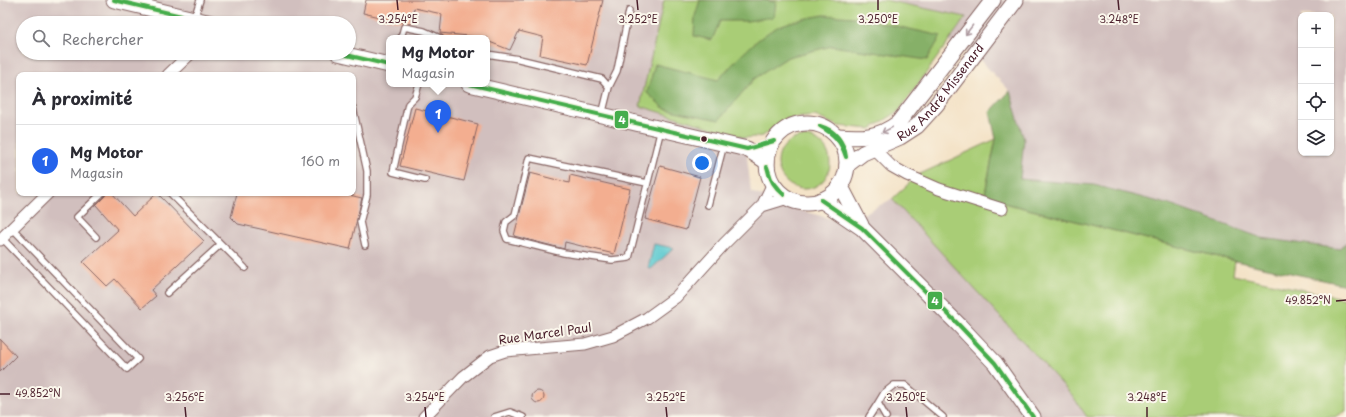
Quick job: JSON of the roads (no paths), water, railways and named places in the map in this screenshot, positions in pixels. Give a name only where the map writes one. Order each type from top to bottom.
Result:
[{"type":"street","points":[[114,0],[132,2],[183,16]]},
{"type":"street","name":"Rue André Missenard","points":[[837,136],[857,138],[873,136],[888,130],[898,123],[993,0]]},
{"type":"street","name":"Rue André Missenard","points":[[847,165],[863,153],[900,137],[917,126],[936,105],[1016,0]]},
{"type":"street","points":[[356,57],[386,64]]},
{"type":"street","points":[[171,72],[184,60]]},
{"type":"street","points":[[482,87],[747,149],[767,162]]},
{"type":"street","points":[[921,94],[936,105]]},
{"type":"street","points":[[804,123],[816,124],[828,128],[837,136],[843,145],[847,165],[845,176],[840,185],[832,194],[821,200],[810,203],[799,202],[788,198],[772,183],[768,173],[768,152],[774,141],[782,132],[792,126],[804,123]]},
{"type":"street","points":[[747,149],[774,141]]},
{"type":"street","points":[[873,148],[891,166],[907,175],[939,189],[1002,209]]},
{"type":"street","name":"Rue Marcel Paul","points":[[424,417],[463,378],[490,356],[505,350],[585,344],[613,336],[647,318],[676,297],[724,244],[762,206],[772,183]]},
{"type":"street","points":[[840,185],[862,228]]},
{"type":"street","points":[[1,239],[45,196]]},
{"type":"street","name":"Rue Marcel Paul","points":[[762,206],[788,198]]},
{"type":"street","points":[[821,200],[862,228],[954,319],[995,363],[1033,417]]},
{"type":"lane","points":[[195,16],[200,0]]},
{"type":"lane","points":[[602,115],[609,87],[617,70],[629,11]]},
{"type":"lane","points":[[402,35],[404,27],[424,31],[433,35]]},
{"type":"lane","points":[[490,54],[520,59],[602,79],[609,87]]},
{"type":"lane","points":[[418,87],[416,97],[408,104],[393,172],[425,180]]},
{"type":"lane","points":[[356,122],[367,172],[367,195],[360,222],[365,245]]},
{"type":"lane","points":[[647,183],[529,158],[515,214],[506,222],[504,231],[507,239],[564,253],[612,260],[628,258],[661,129]]},
{"type":"lane","points":[[708,205],[724,144]]},
{"type":"lane","points":[[96,237],[77,217],[99,196]]},
{"type":"lane","points":[[173,196],[244,268]]},
{"type":"lane","points":[[1,239],[127,369],[138,359],[12,228]]},
{"type":"lane","points":[[167,292],[221,244]]},
{"type":"lane","points":[[869,417],[884,393],[894,385],[905,385],[943,417]]},
{"type":"lane","points":[[878,403],[886,417]]},
{"type":"lane","points":[[494,417],[510,412],[523,417]]},
{"type":"water","points":[[654,244],[674,248],[651,269],[648,268]]},
{"type":"place","name":"Mg Motor","points":[[438,133]]}]
